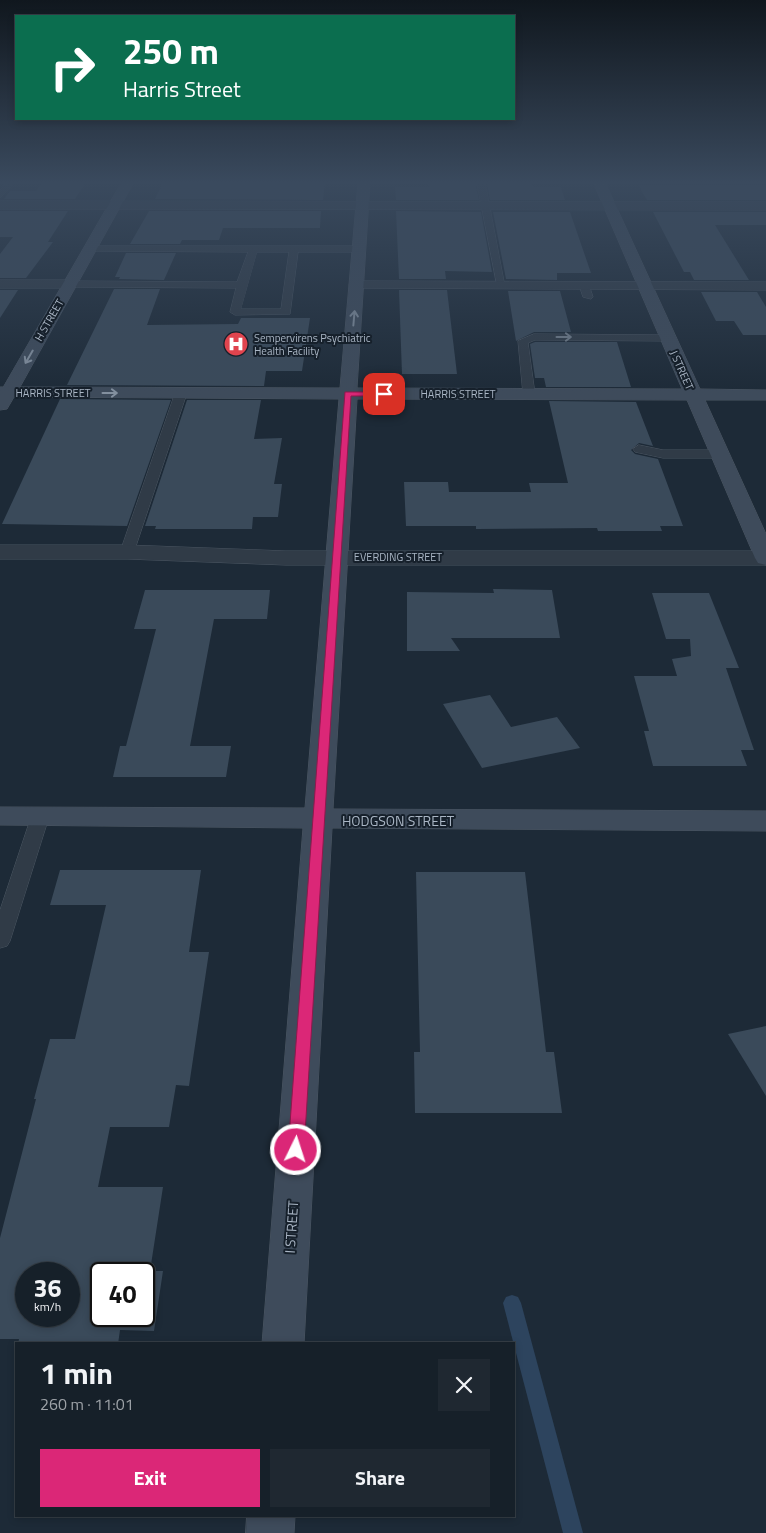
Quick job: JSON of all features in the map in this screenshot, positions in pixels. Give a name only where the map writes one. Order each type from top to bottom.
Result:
[{"type":"street","name":"H STREET","points":[[3,397],[87,254]]},
{"type":"street","name":"I STREET","points":[[283,1342],[336,557],[359,254]]},
{"type":"street","name":"J STREET","points":[[631,254],[766,558]]},
{"type":"street","points":[[0,284],[70,284]]},
{"type":"street","points":[[356,285],[502,285],[586,291],[646,286],[766,286]]},
{"type":"street","points":[[272,394],[325,387],[334,382],[341,359],[351,352]]},
{"type":"street","name":"HARRIS STREET","points":[[3,397],[181,393],[766,395]]},
{"type":"street","name":"EVERDING STREET","points":[[0,552],[128,552],[336,557],[766,558]]},
{"type":"street","name":"HODGSON STREET","points":[[0,816],[766,821]]},
{"type":"street","points":[[270,1533],[271,1517]]},
{"type":"lane","points":[[252,254],[241,285],[235,312],[286,312],[294,254]]},
{"type":"lane","points":[[495,254],[502,285]]},
{"type":"lane","points":[[70,284],[241,285]]},
{"type":"lane","points":[[529,394],[523,341],[534,337],[600,335],[668,338]]},
{"type":"lane","points":[[128,552],[181,393]]},
{"type":"lane","points":[[639,449],[664,454],[719,454]]},
{"type":"lane","points":[[0,941],[40,817]]},
{"type":"building","points":[[0,254],[44,254],[26,278],[0,278]]},
{"type":"building","points":[[126,254],[176,254],[164,280],[119,279],[120,277],[115,277]]},
{"type":"building","points":[[398,254],[489,254],[492,272],[445,271],[446,279],[399,279]]},
{"type":"building","points":[[501,254],[584,254],[591,273],[557,273],[557,280],[506,279]]},
{"type":"building","points":[[674,254],[733,254],[749,280],[694,280],[690,272],[684,272]]},
{"type":"building","points":[[114,289],[160,289],[147,325],[238,324],[241,318],[310,318],[302,371],[266,371],[264,386],[67,385]]},
{"type":"building","points":[[0,290],[18,290],[0,318]]},
{"type":"building","points":[[399,290],[447,290],[457,374],[402,374]]},
{"type":"building","points":[[508,291],[560,291],[571,332],[534,332],[516,341]]},
{"type":"building","points":[[701,292],[757,292],[766,307],[766,335],[743,335],[734,321],[716,321]]},
{"type":"building","points":[[535,342],[617,342],[631,387],[546,387],[544,378],[535,378],[530,344]]},
{"type":"building","points":[[60,399],[171,400],[127,526],[2,524]]},
{"type":"building","points":[[187,400],[261,400],[254,439],[282,438],[274,484],[282,484],[278,517],[253,517],[252,529],[155,529],[156,526],[145,526]]},
{"type":"building","points":[[549,401],[636,402],[653,446],[639,443],[631,450],[635,454],[658,459],[683,526],[660,526],[662,531],[598,531],[597,528],[476,529],[476,526],[406,526],[404,482],[448,482],[449,492],[531,492],[529,483],[568,483]]},
{"type":"building","points":[[493,589],[552,590],[560,638],[451,638],[460,651],[407,651],[407,592],[494,593]]},
{"type":"building","points":[[145,590],[270,590],[267,619],[214,619],[190,746],[231,746],[226,777],[113,777],[120,746],[126,746],[156,629],[134,629]]},
{"type":"building","points":[[652,593],[709,593],[739,668],[726,668],[754,750],[741,750],[747,766],[653,766],[644,731],[649,731],[634,676],[677,676],[672,659],[691,656],[690,639],[666,639]]},
{"type":"building","points":[[490,695],[511,727],[557,717],[580,748],[482,768],[443,704]]},
{"type":"building","points":[[60,870],[201,870],[189,952],[209,952],[189,1086],[176,1085],[169,1127],[110,1127],[98,1187],[163,1187],[151,1262],[90,1262],[90,1327],[155,1327],[154,1331],[120,1330],[118,1342],[18,1342],[19,1339],[0,1339],[0,1238],[36,1099],[34,1099],[50,1039],[75,1039],[106,905],[50,905]]},
{"type":"building","points":[[416,872],[525,872],[546,1052],[554,1052],[562,1113],[415,1113],[414,1052],[420,1052]]},
{"type":"building","points":[[766,1026],[766,1096],[728,1034]]},
{"type":"building","points":[[155,1271],[163,1271],[155,1324]]},
{"type":"waterway","points":[[512,1303],[573,1533]]},
{"type":"place","name":"Sempervirens Psychiatric Health Facility","points":[[236,344]]},
{"type":"route","points":[[296,1150],[348,394],[384,394]]}]
